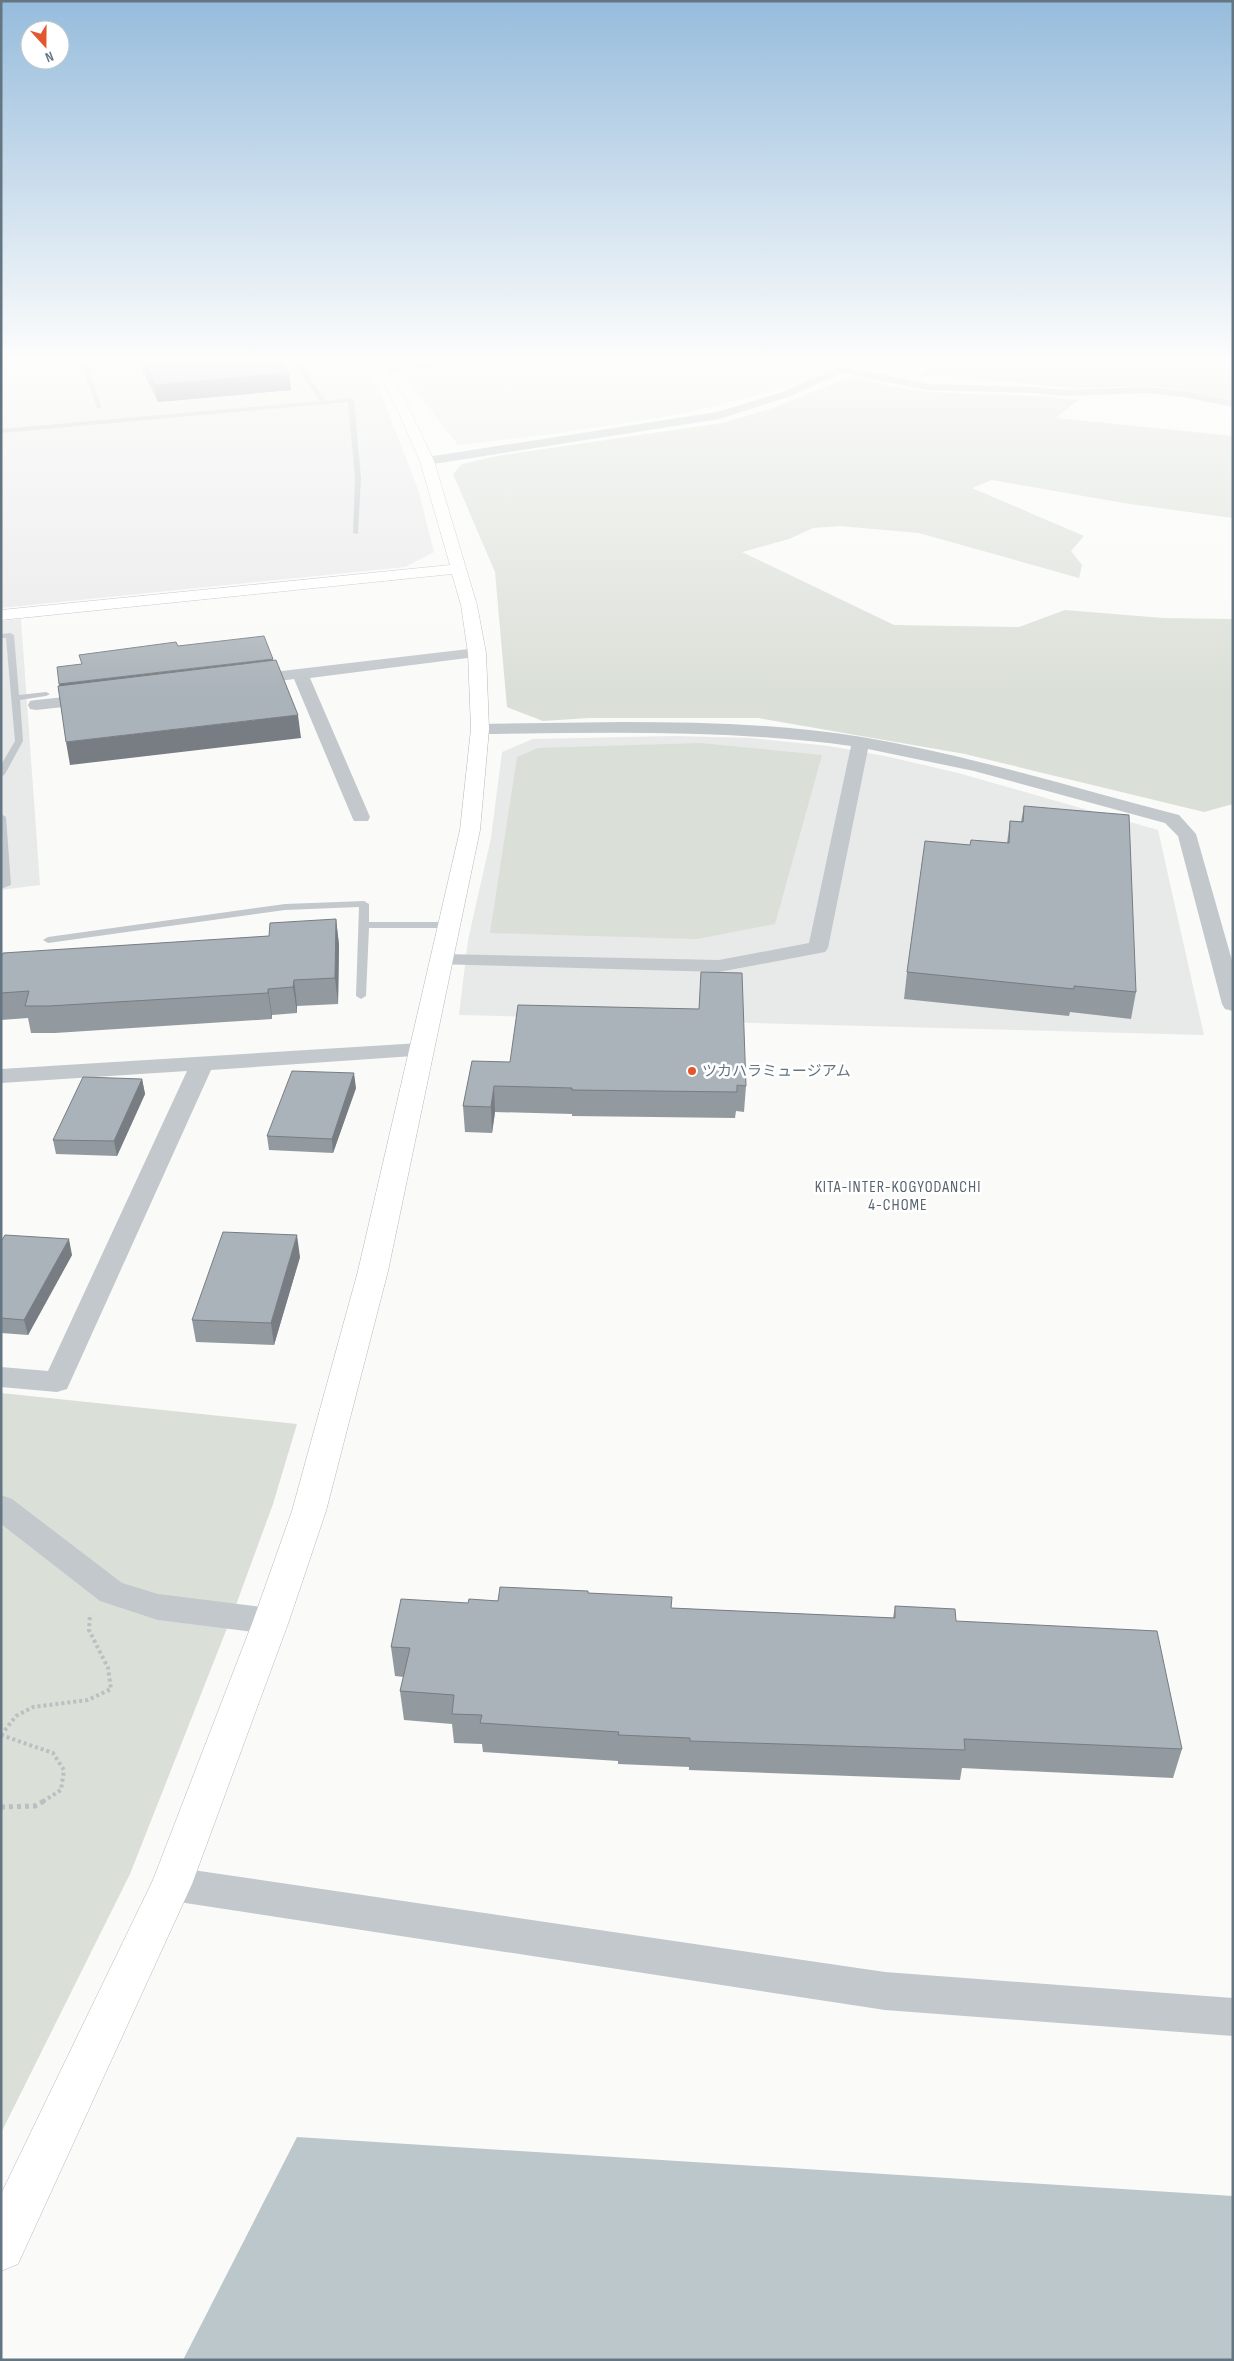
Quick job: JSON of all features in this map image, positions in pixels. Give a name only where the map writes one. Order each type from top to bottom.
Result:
[{"type":"street","points":[[1,2247],[172,1884],[271,1621],[309,1511],[374,1271],[420,1050],[442,960],[447,925],[470,830],[480,729],[477,653],[469,605],[430,471]]},
{"type":"street","points":[[1,615],[459,569]]},
{"type":"street","points":[[231,682],[477,653]]},
{"type":"street","points":[[300,674],[361,817]]},
{"type":"street","points":[[41,700],[114,696]]},
{"type":"street","points":[[480,729],[705,728],[806,734],[861,742],[932,756],[1172,819],[1187,834],[1233,1004]]},
{"type":"street","points":[[442,960],[719,966],[818,948],[861,742]]},
{"type":"street","points":[[1,1076],[420,1050]]},
{"type":"street","points":[[1,1376],[57,1382],[203,1062]]},
{"type":"street","points":[[1,1507],[110,1592],[158,1607],[271,1621]]},
{"type":"street","points":[[172,1884],[885,1991],[1233,2017]]},
{"type":"lane","points":[[356,533],[357,471]]},
{"type":"lane","points":[[1,636],[10,635],[19,741],[1,774]]},
{"type":"lane","points":[[14,698],[41,700]]},
{"type":"lane","points":[[1,817],[6,885],[1,886]]},
{"type":"lane","points":[[48,940],[304,906],[364,904],[360,996]]},
{"type":"lane","points":[[364,925],[447,925]]},
{"type":"path","points":[[1,1807],[35,1806],[61,1790],[64,1770],[53,1753],[1,1735],[21,1712],[43,1703],[77,1703],[100,1698],[111,1688],[108,1668],[89,1630],[91,1611],[110,1592]]},
{"type":"shaded area","points":[[1,471],[411,471],[418,489],[434,552],[405,567],[1,608]]},
{"type":"shaded area","points":[[456,471],[1233,471],[1233,518],[1130,504],[992,480],[972,488],[1084,536],[1071,551],[1082,565],[1079,578],[919,533],[840,526],[813,528],[789,539],[742,552],[894,625],[1019,627],[1065,610],[1163,618],[1233,619],[1233,804],[1204,812],[965,754],[758,718],[589,718],[543,721],[507,707],[495,572],[453,474]]},
{"type":"shaded area","points":[[21,619],[40,885],[1,890],[1,621]]},
{"type":"shaded area","points":[[676,736],[751,738],[829,746],[885,756],[958,773],[1158,830],[1204,1035],[459,1015],[468,940],[491,838],[502,752],[533,739]]},
{"type":"shaded area","points":[[700,743],[822,755],[775,924],[697,939],[490,933],[517,757],[538,748]]},
{"type":"shaded area","points":[[1,1393],[297,1424],[273,1504],[233,1613],[130,1874],[1,2133]]},
{"type":"shaded area","points":[[297,2137],[1233,2196],[1233,2360],[183,2360]]},
{"type":"building","points":[[264,636],[273,659],[59,684],[57,667],[82,664],[79,655],[176,642],[178,646]]},
{"type":"building","points":[[276,660],[298,715],[66,742],[58,686]]},
{"type":"building","points":[[1024,806],[1129,815],[1136,992],[1074,986],[1074,989],[907,972],[925,841],[970,845],[971,840],[1009,843],[1010,821],[1023,822]]},
{"type":"building","points":[[336,919],[335,978],[294,980],[293,987],[268,989],[268,993],[25,1006],[29,991],[1,993],[1,957],[3,953],[269,936],[270,923]]},
{"type":"building","points":[[701,972],[742,973],[746,1086],[737,1085],[737,1092],[572,1090],[572,1088],[494,1086],[491,1107],[463,1106],[472,1061],[510,1062],[518,1005],[699,1009]]},
{"type":"building","points":[[292,1071],[354,1073],[332,1139],[267,1136]]},
{"type":"building","points":[[83,1077],[142,1079],[114,1141],[53,1140]]},
{"type":"building","points":[[223,1232],[297,1235],[271,1323],[192,1320]]},
{"type":"building","points":[[5,1235],[69,1239],[24,1320],[1,1318],[1,1242]]},
{"type":"building","points":[[500,1587],[672,1597],[671,1608],[895,1618],[895,1606],[955,1609],[956,1621],[1157,1631],[1182,1749],[964,1739],[965,1750],[690,1741],[690,1738],[618,1735],[619,1732],[480,1723],[482,1715],[452,1714],[454,1695],[400,1691],[410,1648],[391,1647],[401,1599],[468,1603],[469,1599],[498,1601]]},
{"type":"place","name":"ツカハラミュージアム","points":[[692,1071]]},
{"type":"district","name":"KITA-INTER-KOGYODANCHI 4-CHOME","points":[[898,1196]]}]
